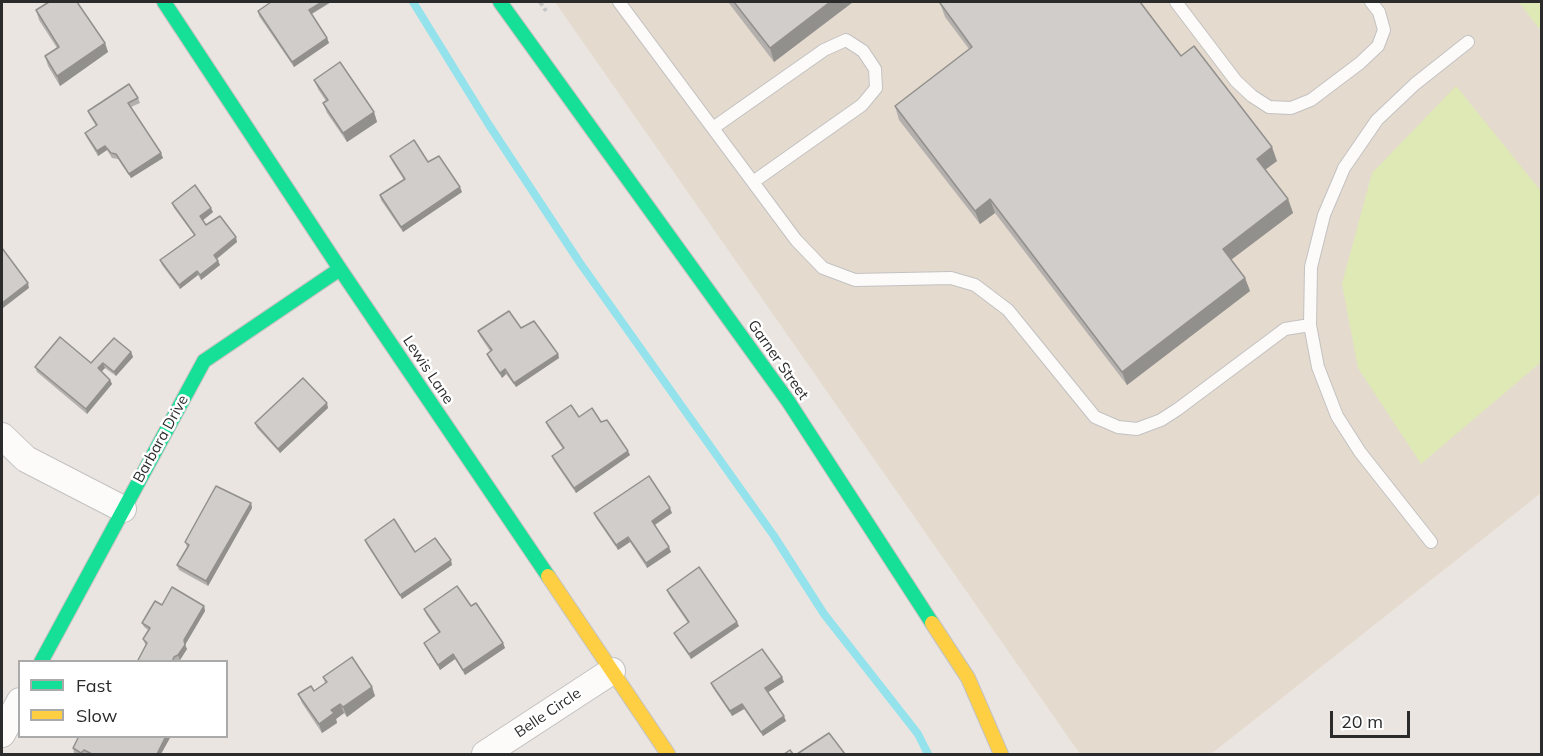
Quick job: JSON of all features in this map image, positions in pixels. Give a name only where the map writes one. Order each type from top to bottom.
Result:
[{"type":"street","name":"Lewis Lane","points":[[164,2],[340,269],[668,754]]},
{"type":"street","name":"Garner Street","points":[[500,2],[788,401],[968,678],[1001,754]]},
{"type":"street","name":"Barbara Drive","points":[[41,660],[204,361],[340,269]]},
{"type":"street","points":[[2,436],[26,459],[123,509]]},
{"type":"street","name":"Belle Circle","points":[[485,754],[612,671]]},
{"type":"street","points":[[2,734],[18,704]]},
{"type":"lane","points":[[619,2],[796,240],[823,267],[855,280],[951,278],[975,285],[1008,310],[1095,417],[1118,427],[1137,429],[1161,420],[1286,329],[1310,325]]},
{"type":"lane","points":[[1176,2],[1236,81],[1252,96],[1269,107],[1291,108],[1311,100],[1360,63],[1378,46],[1384,30],[1379,12],[1371,2]]},
{"type":"lane","points":[[713,128],[824,50],[846,40],[863,51],[875,69],[876,88],[862,105],[753,182]]},
{"type":"lane","points":[[1431,542],[1360,452],[1337,416],[1318,367],[1310,325],[1311,267],[1324,215],[1344,168],[1377,120],[1415,84],[1468,42]]},
{"type":"shaded area","points":[[555,2],[1541,2],[1541,493],[1211,754],[1080,754]]},
{"type":"green space","points":[[1519,2],[1541,2],[1541,31]]},
{"type":"green space","points":[[1456,86],[1541,191],[1541,362],[1421,464],[1358,368],[1342,284],[1372,173]]},
{"type":"building","points":[[49,2],[77,2],[105,43],[57,76],[45,56],[59,47],[36,10]]},
{"type":"building","points":[[271,2],[322,2],[309,10],[327,38],[292,62],[258,11]]},
{"type":"building","points":[[734,2],[830,2],[770,48]]},
{"type":"building","points":[[1140,2],[1181,56],[1194,46],[1272,147],[1257,159],[1288,199],[1223,249],[1245,278],[1122,372],[990,199],[975,211],[895,106],[972,47],[940,3]]},
{"type":"building","points":[[340,62],[374,112],[343,133],[323,103],[328,100],[314,80]]},
{"type":"building","points":[[129,84],[138,98],[128,103],[161,153],[129,174],[116,154],[111,153],[105,146],[97,151],[85,133],[97,125],[88,111]]},
{"type":"building","points":[[414,140],[428,162],[439,156],[460,187],[401,227],[380,195],[405,179],[390,156]]},
{"type":"building","points":[[195,185],[211,208],[200,216],[206,225],[220,216],[236,237],[214,255],[218,261],[200,275],[197,271],[179,285],[160,260],[195,235],[172,203]]},
{"type":"building","points":[[2,248],[28,283],[2,303]]},
{"type":"building","points":[[509,311],[521,328],[534,321],[558,354],[514,383],[505,369],[500,373],[487,354],[492,350],[478,331]]},
{"type":"building","points":[[60,337],[91,363],[114,338],[131,352],[114,372],[103,363],[98,368],[110,380],[86,409],[35,367]]},
{"type":"building","points":[[303,378],[327,403],[278,449],[255,423]]},
{"type":"building","points":[[571,405],[579,417],[592,408],[601,422],[607,420],[628,451],[574,488],[552,456],[564,448],[546,422]]},
{"type":"building","points":[[649,476],[670,508],[652,521],[669,547],[646,563],[628,537],[616,545],[594,513]]},
{"type":"building","points":[[216,486],[251,503],[206,581],[177,565],[189,545],[185,542]]},
{"type":"building","points":[[394,519],[415,552],[435,538],[451,560],[400,595],[365,540]]},
{"type":"building","points":[[699,567],[737,622],[689,654],[674,633],[689,622],[667,590]]},
{"type":"building","points":[[457,586],[471,606],[476,603],[503,643],[463,670],[453,654],[438,665],[424,643],[440,632],[424,609]]},
{"type":"building","points":[[172,587],[204,606],[184,640],[185,645],[173,660],[138,660],[147,643],[143,639],[150,628],[142,623],[155,601],[162,605]]},
{"type":"building","points":[[762,649],[782,677],[765,688],[784,716],[761,732],[742,704],[730,711],[711,683]]},
{"type":"building","points":[[352,657],[372,687],[343,707],[340,704],[331,710],[334,713],[319,724],[298,694],[311,686],[314,691],[327,682],[323,677]]},
{"type":"building","points":[[829,733],[845,754],[797,754]]},
{"type":"building","points":[[78,738],[165,738],[157,754],[92,754],[84,750],[81,753],[73,748]]},
{"type":"waterway","points":[[413,2],[489,125],[580,263],[774,536],[824,614],[918,734],[928,754]]},
{"type":"traffic: fast","points":[[164,2],[340,269],[548,576]]},
{"type":"traffic: fast","points":[[500,2],[788,401],[932,623]]},
{"type":"traffic: fast","points":[[42,660],[204,361],[340,269]]},
{"type":"traffic: slow","points":[[548,576],[668,754]]},
{"type":"traffic: slow","points":[[932,623],[968,678],[1001,754]]}]
